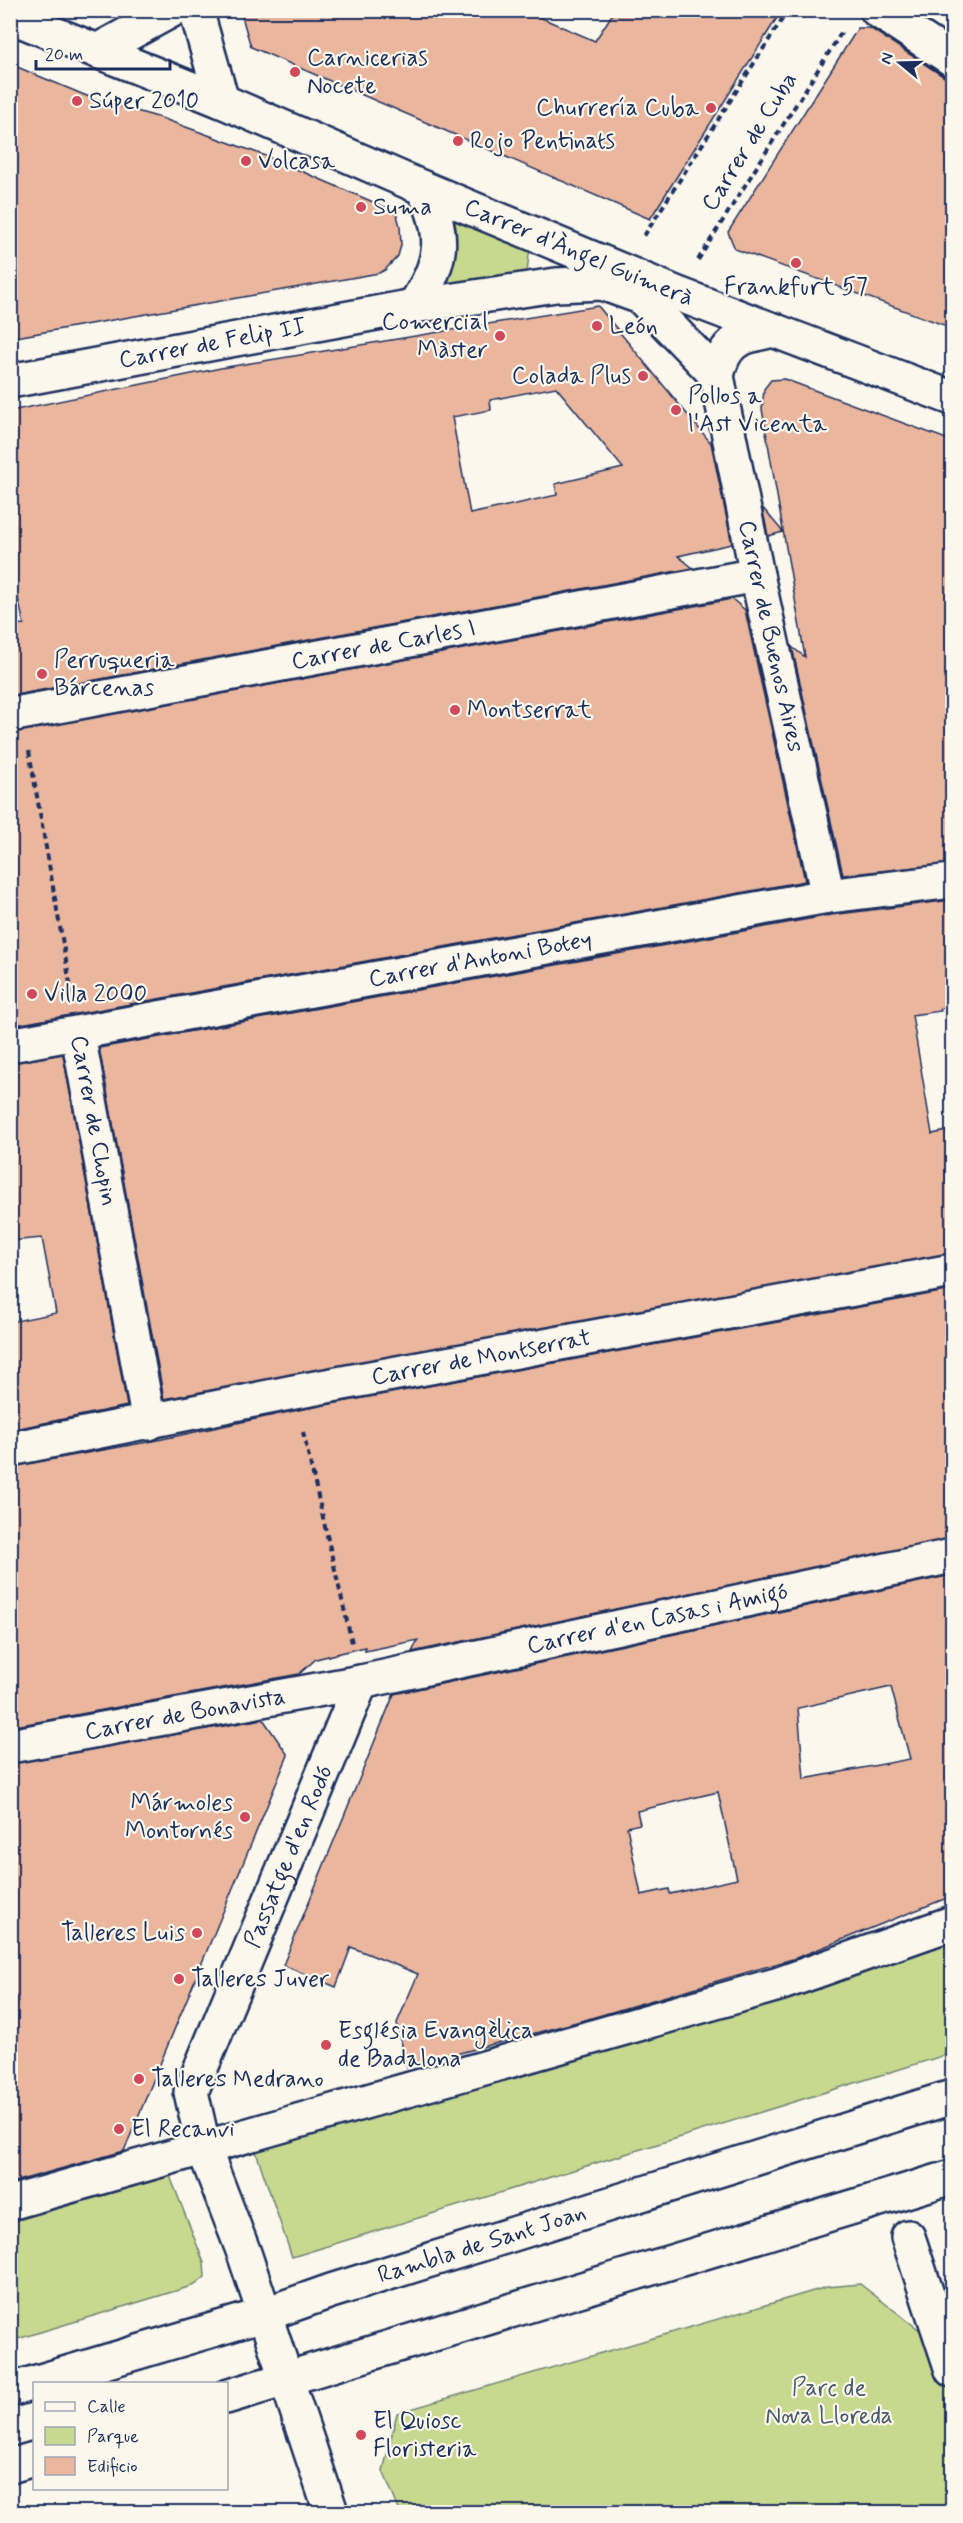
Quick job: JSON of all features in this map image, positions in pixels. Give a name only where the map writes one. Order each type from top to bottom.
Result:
[{"type":"street","points":[[97,51],[172,10]]},
{"type":"street","points":[[196,10],[222,101]]},
{"type":"street","points":[[863,15],[952,59]]},
{"type":"street","name":"Carrer d'Àngel Guimerà","points":[[10,16],[222,101],[678,294],[952,398]]},
{"type":"street","points":[[414,306],[431,280],[439,252],[439,229],[435,211],[423,188]]},
{"type":"street","name":"Carrer de Felip II","points":[[10,381],[414,306],[556,285],[602,283],[641,297],[717,376]]},
{"type":"street","points":[[717,376],[722,355],[740,337],[774,330]]},
{"type":"street","name":"Carrer de Buenos Aires","points":[[717,376],[757,575],[828,896]]},
{"type":"street","name":"Carrer de Carles I","points":[[16,714],[757,575]]},
{"type":"street","name":"Carrer d'Antoni Botey","points":[[10,1045],[78,1035],[828,896],[952,881]]},
{"type":"street","name":"Carrer de Chopin","points":[[78,1035],[149,1423]]},
{"type":"street","name":"Carrer de Montserrat","points":[[10,1449],[149,1423],[294,1392],[952,1271]]},
{"type":"street","name":"Carrer d'en Casas i Amigó","points":[[362,1682],[952,1556]]},
{"type":"street","name":"Carrer de Bonavista","points":[[10,1746],[362,1682]]},
{"type":"street","name":"Passatge d'en Rodó","points":[[331,2512],[262,2315],[244,2253],[204,2149],[191,2092],[362,1682]]},
{"type":"street","points":[[10,2203],[779,1984],[952,1923]]},
{"type":"street","name":"Rambla de Sant Joan","points":[[37,2382],[262,2315],[331,2291],[952,2097]]},
{"type":"street","points":[[228,2396],[952,2177]]},
{"type":"street","points":[[908,2237],[952,2370]]},
{"type":"street","name":"Rambla de Sant Joan","points":[[10,2390],[33,2383]]},
{"type":"street","points":[[10,2466],[33,2459]]},
{"type":"path","points":[[623,270],[788,10]]},
{"type":"path","name":"Carrer de Cuba","points":[[678,294],[765,150],[863,15]]},
{"type":"path","name":"Carrer de Chopin","points":[[16,714],[78,1035]]},
{"type":"path","points":[[294,1392],[362,1682]]},
{"type":"green space","points":[[453,219],[530,245],[526,282],[444,294]]},
{"type":"green space","points":[[952,1938],[952,2053],[292,2257],[255,2149],[784,1998]]},
{"type":"green space","points":[[170,2176],[204,2263],[205,2277],[195,2285],[11,2341],[11,2222]]},
{"type":"green space","name":"Parc de Nova Lloreda","points":[[860,2284],[935,2342],[952,2394],[952,2512],[400,2512],[383,2471],[397,2413],[827,2287]]},
{"type":"building","points":[[240,10],[523,10],[595,41],[615,10],[782,10],[650,219],[251,47]]},
{"type":"building","points":[[858,28],[870,28],[952,82],[952,328],[735,249],[728,232]]},
{"type":"building","points":[[10,64],[94,99],[161,118],[266,156],[387,208],[397,215],[400,226],[401,245],[398,256],[379,273],[10,338]]},
{"type":"building","points":[[598,306],[711,443],[732,544],[678,556],[693,568],[10,696],[10,625],[24,624],[10,563],[10,411],[221,368]],"holes":[[[556,387],[623,468],[555,484],[557,495],[470,514],[452,417],[491,410],[490,400]]]},
{"type":"building","points":[[784,379],[952,441],[952,863],[843,875],[792,647],[805,657],[762,409],[764,389],[771,380]]},
{"type":"building","points":[[762,507],[783,532],[768,536]]},
{"type":"building","points":[[732,599],[745,610],[805,881],[10,1026],[10,733]]},
{"type":"building","points":[[952,900],[952,1006],[940,1008],[941,1011],[912,1015],[932,1134],[952,1130],[952,1253],[164,1399],[99,1048],[831,915]]},
{"type":"building","points":[[63,1054],[127,1406],[10,1430],[10,1322],[56,1313],[42,1238],[10,1241],[10,1063]]},
{"type":"building","points":[[952,1290],[952,1538],[412,1652],[418,1640],[365,1651],[365,1647],[316,1659],[299,1674],[10,1727],[10,1467],[153,1441],[298,1410]]},
{"type":"building","points":[[952,1575],[952,1896],[796,1958],[588,2019],[407,2067],[397,2023],[418,1974],[351,1947],[336,1987],[283,1965],[394,1694]],"holes":[[[891,1687],[910,1759],[804,1779],[798,1708]],[[718,1792],[737,1879],[670,1894],[669,1889],[641,1895],[627,1827],[640,1824],[637,1811]]]},
{"type":"building","points":[[263,1719],[288,1755],[124,2151],[10,2183],[10,1764]]},
{"type":"place","name":"Carnicerias Nocete","points":[[295,72]]},
{"type":"place","name":"Súper 2010","points":[[77,101]]},
{"type":"place","name":"Churrería Cuba","points":[[711,108]]},
{"type":"place","name":"Rojo Pentinats","points":[[458,141]]},
{"type":"place","name":"Volcasa","points":[[246,161]]},
{"type":"place","name":"Suma","points":[[361,207]]},
{"type":"place","name":"Frankfurt 57","points":[[796,263]]},
{"type":"place","name":"León","points":[[597,326]]},
{"type":"place","name":"Comercial Màster","points":[[500,336]]},
{"type":"place","name":"Colada Plus","points":[[643,376]]},
{"type":"place","name":"Pollos a l'Ast Vicenta","points":[[676,410]]},
{"type":"place","name":"Perruqueria Bárcenas","points":[[42,674]]},
{"type":"place","name":"Montserrat","points":[[455,710]]},
{"type":"place","name":"Villa 2000","points":[[32,994]]},
{"type":"place","name":"Mármoles Montornés","points":[[245,1817]]},
{"type":"place","name":"Talleres Luis","points":[[197,1933]]},
{"type":"place","name":"Talleres Juver","points":[[179,1979]]},
{"type":"place","name":"Església Evangèlica de Badalona","points":[[326,2045]]},
{"type":"place","name":"Talleres Medrano","points":[[139,2079]]},
{"type":"place","name":"El Recanvi","points":[[119,2129]]},
{"type":"place","name":"El Quiosc Floristeria","points":[[361,2435]]}]
